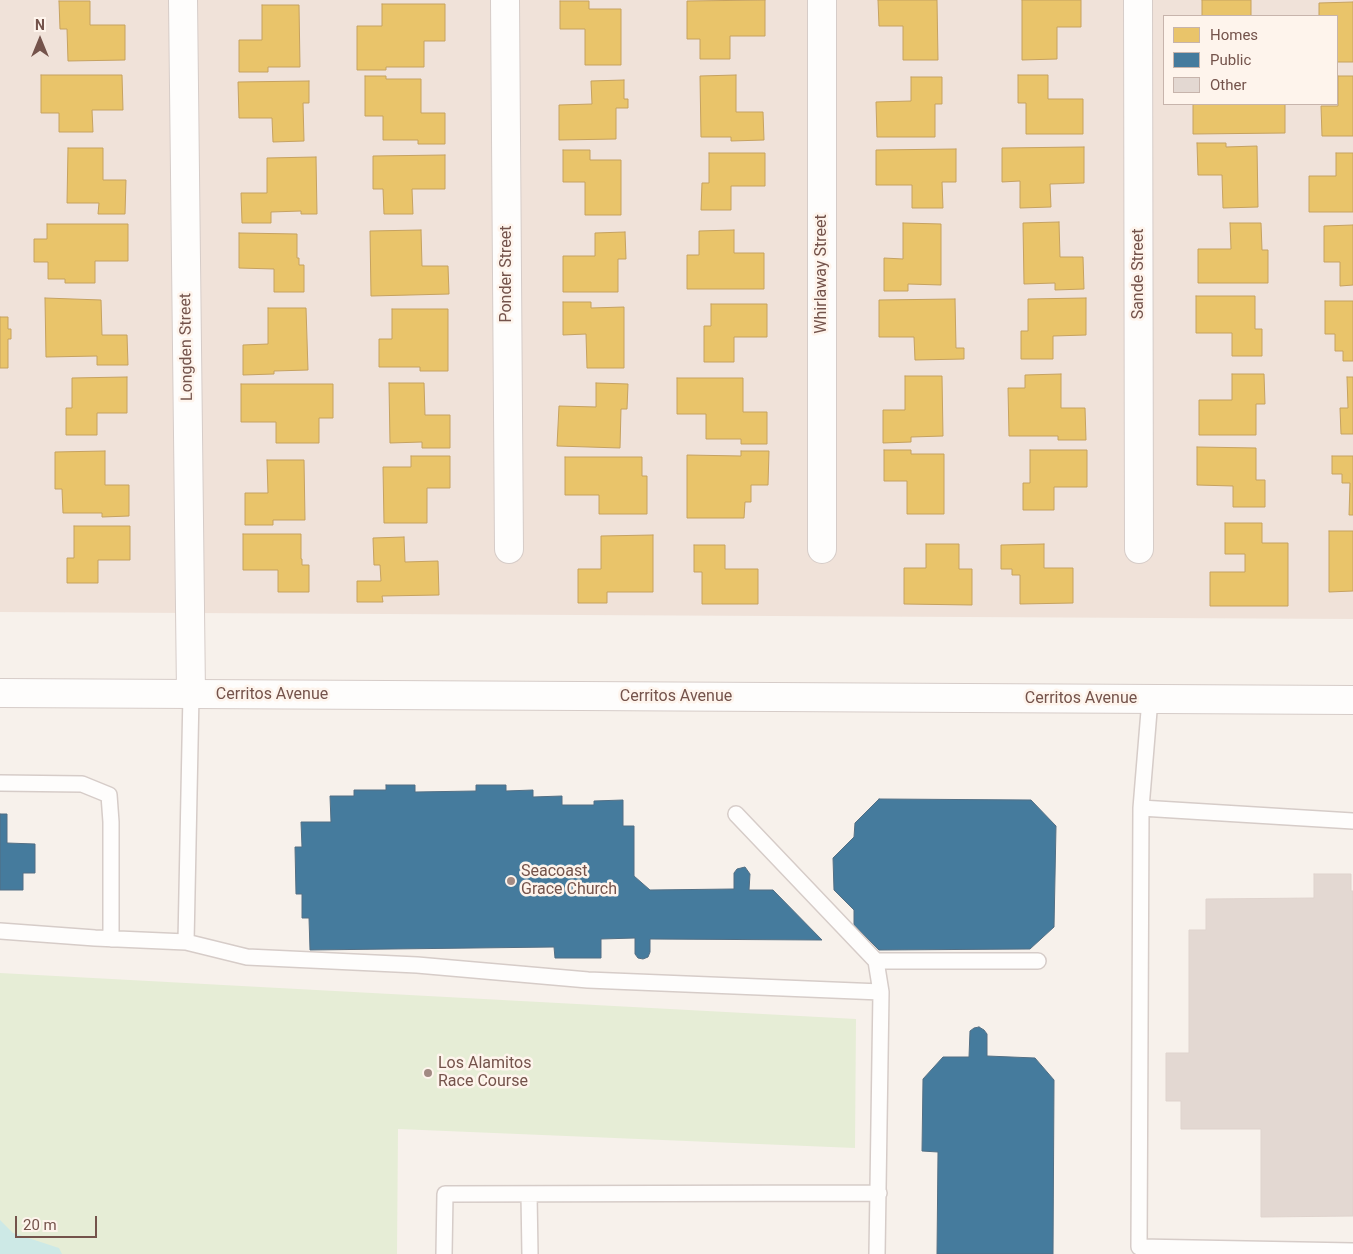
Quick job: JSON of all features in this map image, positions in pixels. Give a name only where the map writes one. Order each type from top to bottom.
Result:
[{"type":"street","name":"Longden Street","points":[[183,0],[191,694]]},
{"type":"street","name":"Ponder Street","points":[[506,0],[509,549]]},
{"type":"street","name":"Whirlaway Street","points":[[822,0],[822,549]]},
{"type":"street","name":"Sande Street","points":[[1138,0],[1139,549]]},
{"type":"street","name":"Cerritos Avenue","points":[[0,693],[1353,700]]},
{"type":"lane","points":[[186,942],[191,694]]},
{"type":"lane","points":[[1150,699],[1141,808],[1139,1247],[1353,1251]]},
{"type":"lane","points":[[0,783],[82,784],[109,794],[111,822],[111,939]]},
{"type":"lane","points":[[1141,808],[1353,821]]},
{"type":"lane","points":[[736,814],[876,961],[881,992],[877,1254]]},
{"type":"lane","points":[[0,931],[186,942],[246,957],[418,965],[588,980],[881,992]]},
{"type":"lane","points":[[876,961],[1038,961]]},
{"type":"lane","points":[[444,1254],[445,1194],[878,1193]]},
{"type":"lane","points":[[529,1194],[530,1254]]},
{"type":"shaded area","points":[[0,0],[1353,0],[1353,619],[0,612]]},
{"type":"green space","name":"Los Alamitos Race Course","points":[[0,973],[856,1019],[855,1148],[398,1129],[397,1254],[0,1254]]},
{"type":"water","points":[[0,1220],[13,1233],[59,1248],[62,1254],[0,1254]]},
{"type":"building: Homes","points":[[765,0],[765,36],[730,36],[730,59],[700,59],[700,39],[687,39],[687,1]]},
{"type":"building: Homes","points":[[878,0],[937,0],[938,60],[903,60],[903,26],[879,26]]},
{"type":"building: Homes","points":[[1022,0],[1081,0],[1081,27],[1057,27],[1057,59],[1022,60]]},
{"type":"building: Homes","points":[[1202,0],[1251,0],[1251,15],[1202,15]]},
{"type":"building: Homes","points":[[59,1],[90,1],[90,25],[125,25],[125,60],[68,61],[67,29],[60,29]]},
{"type":"building: Homes","points":[[560,1],[589,1],[589,9],[621,9],[621,65],[585,65],[585,29],[560,29]]},
{"type":"building: Homes","points":[[1353,2],[1353,62],[1338,62],[1338,15],[1319,15],[1319,3]]},
{"type":"building: Homes","points":[[382,4],[445,4],[445,41],[424,41],[424,67],[386,67],[386,70],[357,70],[357,26],[382,26]]},
{"type":"building: Homes","points":[[262,5],[299,5],[300,67],[268,67],[268,72],[239,72],[239,40],[262,40]]},
{"type":"building: Homes","points":[[41,75],[122,75],[123,110],[92,110],[93,132],[59,132],[59,113],[41,113]]},
{"type":"building: Homes","points":[[736,75],[736,112],[763,112],[764,140],[731,141],[731,137],[701,137],[700,76]]},
{"type":"building: Homes","points":[[1018,75],[1048,75],[1048,99],[1083,99],[1083,134],[1026,134],[1026,103],[1018,103]]},
{"type":"building: Homes","points":[[365,76],[386,76],[386,79],[421,79],[421,113],[445,113],[445,144],[418,144],[418,140],[383,140],[383,116],[365,116]]},
{"type":"building: Homes","points":[[1338,76],[1353,76],[1353,136],[1322,136],[1321,106],[1338,106]]},
{"type":"building: Homes","points":[[911,77],[942,77],[942,104],[935,104],[935,137],[877,137],[876,102],[911,101]]},
{"type":"building: Homes","points":[[624,80],[624,99],[628,99],[628,108],[616,108],[616,139],[559,140],[559,105],[592,104],[591,81]]},
{"type":"building: Homes","points":[[309,81],[309,103],[303,103],[304,141],[273,142],[272,118],[239,118],[238,82]]},
{"type":"building: Homes","points":[[1193,105],[1285,105],[1285,133],[1193,134]]},
{"type":"building: Homes","points":[[1197,143],[1226,143],[1226,147],[1257,146],[1258,207],[1223,208],[1222,175],[1198,175]]},
{"type":"building: Homes","points":[[1084,147],[1084,183],[1050,184],[1051,207],[1020,208],[1020,181],[1002,182],[1002,148]]},
{"type":"building: Homes","points":[[68,148],[103,148],[103,180],[126,180],[125,214],[98,214],[99,203],[67,203]]},
{"type":"building: Homes","points":[[956,149],[956,182],[942,182],[943,208],[912,208],[912,185],[876,185],[876,150]]},
{"type":"building: Homes","points":[[563,150],[590,150],[590,160],[621,160],[621,215],[585,215],[585,182],[563,182]]},
{"type":"building: Homes","points":[[709,153],[765,153],[765,186],[731,186],[731,210],[701,210],[702,183],[709,183]]},
{"type":"building: Homes","points":[[1336,153],[1353,153],[1353,212],[1309,212],[1309,176],[1336,176]]},
{"type":"building: Homes","points":[[445,155],[445,189],[412,189],[413,214],[384,214],[383,189],[373,189],[373,156]]},
{"type":"building: Homes","points":[[316,157],[317,214],[301,214],[301,211],[271,212],[271,223],[242,223],[241,193],[267,193],[267,158]]},
{"type":"building: Homes","points":[[1059,222],[1060,257],[1083,257],[1084,289],[1055,290],[1055,283],[1024,284],[1023,223]]},
{"type":"building: Homes","points":[[903,223],[941,224],[941,285],[908,284],[908,291],[884,291],[884,258],[903,259]]},
{"type":"building: Homes","points":[[1230,223],[1261,223],[1262,250],[1268,250],[1268,283],[1198,283],[1198,249],[1231,249]]},
{"type":"building: Homes","points":[[47,224],[128,224],[128,261],[95,261],[95,283],[65,283],[65,279],[48,279],[48,262],[34,262],[34,239],[47,239]]},
{"type":"building: Homes","points":[[1353,225],[1353,285],[1340,286],[1340,262],[1324,262],[1324,226]]},
{"type":"building: Homes","points":[[421,230],[422,266],[448,266],[449,294],[371,296],[370,231]]},
{"type":"building: Homes","points":[[734,230],[734,253],[764,253],[764,289],[687,289],[687,255],[699,255],[699,231]]},
{"type":"building: Homes","points":[[625,232],[626,259],[618,259],[618,292],[563,292],[563,256],[595,256],[595,233]]},
{"type":"building: Homes","points":[[239,233],[297,234],[297,258],[299,258],[299,265],[304,265],[304,292],[274,292],[274,269],[239,268]]},
{"type":"building: Homes","points":[[1196,296],[1255,296],[1255,329],[1262,329],[1262,356],[1232,356],[1232,333],[1196,333]]},
{"type":"building: Homes","points":[[45,298],[101,300],[102,335],[127,335],[128,365],[97,365],[97,356],[46,357]]},
{"type":"building: Homes","points":[[1086,298],[1086,335],[1053,336],[1053,359],[1021,359],[1021,331],[1028,331],[1028,299]]},
{"type":"building: Homes","points":[[955,299],[956,348],[964,348],[964,359],[915,360],[914,337],[879,337],[879,300]]},
{"type":"building: Homes","points":[[1325,301],[1353,301],[1353,361],[1343,361],[1343,351],[1335,351],[1335,334],[1325,334]]},
{"type":"building: Homes","points":[[563,302],[591,302],[591,308],[624,307],[624,368],[587,368],[586,334],[563,335]]},
{"type":"building: Homes","points":[[711,304],[767,304],[767,337],[734,337],[734,362],[704,362],[704,326],[711,326]]},
{"type":"building: Homes","points":[[268,308],[306,308],[308,370],[274,371],[274,374],[243,375],[243,345],[268,344]]},
{"type":"building: Homes","points":[[392,309],[448,309],[448,371],[420,371],[420,367],[379,367],[379,339],[392,339]]},
{"type":"building: Homes","points":[[0,317],[8,317],[8,329],[11,329],[11,339],[8,339],[8,368],[0,368]]},
{"type":"building: Homes","points":[[1061,374],[1061,408],[1085,408],[1086,440],[1058,440],[1058,436],[1009,436],[1008,388],[1025,388],[1025,375]]},
{"type":"building: Homes","points":[[1232,374],[1264,374],[1265,404],[1256,404],[1256,435],[1199,435],[1199,400],[1232,400]]},
{"type":"building: Homes","points":[[905,376],[942,376],[943,436],[911,437],[911,442],[883,443],[883,410],[905,410]]},
{"type":"building: Homes","points":[[127,377],[127,413],[97,413],[97,435],[66,435],[66,408],[72,408],[72,378]]},
{"type":"building: Homes","points":[[1347,377],[1353,377],[1353,434],[1341,434],[1340,408],[1348,408]]},
{"type":"building: Homes","points":[[677,378],[743,378],[743,412],[767,412],[767,444],[741,444],[741,439],[706,439],[706,414],[677,414]]},
{"type":"building: Homes","points":[[389,383],[424,383],[425,415],[450,415],[450,448],[422,448],[422,442],[390,443]]},
{"type":"building: Homes","points":[[596,383],[628,384],[627,409],[621,409],[620,448],[557,446],[559,406],[596,407]]},
{"type":"building: Homes","points":[[241,384],[333,384],[333,418],[319,418],[319,443],[276,443],[276,422],[241,422]]},
{"type":"building: Homes","points":[[1197,447],[1256,448],[1256,480],[1265,480],[1265,507],[1233,507],[1233,486],[1197,485]]},
{"type":"building: Homes","points":[[884,450],[911,450],[911,454],[944,454],[944,514],[907,514],[907,481],[884,481]]},
{"type":"building: Homes","points":[[1030,450],[1087,450],[1087,487],[1054,487],[1054,510],[1023,510],[1023,483],[1030,483]]},
{"type":"building: Homes","points":[[105,451],[105,485],[129,485],[129,516],[102,517],[102,513],[63,513],[62,489],[55,489],[55,452]]},
{"type":"building: Homes","points":[[741,451],[769,451],[768,485],[751,485],[751,502],[745,502],[744,518],[687,518],[687,455],[741,456]]},
{"type":"building: Homes","points":[[411,456],[450,456],[450,488],[427,488],[427,523],[384,523],[383,467],[411,467]]},
{"type":"building: Homes","points":[[1332,456],[1353,456],[1353,515],[1349,515],[1350,483],[1342,483],[1342,474],[1332,474]]},
{"type":"building: Homes","points":[[565,457],[642,457],[642,476],[647,476],[647,514],[599,514],[599,495],[565,495]]},
{"type":"building: Homes","points":[[267,460],[304,460],[305,520],[273,520],[273,525],[245,525],[245,493],[268,493]]},
{"type":"building: Homes","points":[[1225,523],[1262,523],[1262,543],[1288,543],[1288,606],[1210,606],[1210,572],[1245,572],[1245,554],[1225,554]]},
{"type":"building: Homes","points":[[74,526],[130,526],[130,560],[98,560],[98,583],[67,583],[67,558],[74,558]]},
{"type":"building: Homes","points":[[1329,531],[1353,531],[1353,591],[1329,592]]},
{"type":"building: Homes","points":[[243,534],[301,534],[302,565],[309,565],[309,592],[278,592],[278,570],[243,570]]},
{"type":"building: Homes","points":[[653,535],[653,592],[607,592],[607,603],[578,603],[578,569],[601,569],[601,536]]},
{"type":"building: Homes","points":[[404,537],[405,562],[438,561],[439,595],[382,596],[383,602],[357,602],[357,581],[381,581],[380,565],[374,565],[373,538]]},
{"type":"building: Homes","points":[[926,544],[959,544],[959,569],[972,569],[972,605],[904,604],[904,568],[926,568]]},
{"type":"building: Homes","points":[[1044,544],[1044,568],[1073,568],[1073,603],[1020,604],[1020,575],[1012,575],[1012,569],[1001,569],[1001,545]]},
{"type":"building: Homes","points":[[694,545],[725,545],[725,569],[758,569],[758,604],[702,604],[702,572],[694,572]]},
{"type":"building: Public","points":[[386,785],[415,785],[415,792],[476,791],[476,785],[506,785],[506,791],[533,790],[533,797],[562,796],[562,805],[594,805],[594,801],[623,800],[623,826],[634,826],[634,876],[650,890],[734,889],[734,873],[737,869],[745,867],[750,874],[749,890],[773,890],[822,940],[650,939],[650,952],[648,957],[643,959],[638,958],[635,954],[635,938],[601,939],[601,958],[555,958],[554,947],[310,950],[309,918],[302,918],[302,894],[296,894],[295,847],[302,847],[301,822],[331,822],[330,796],[354,796],[354,790],[386,790]]},
{"type":"building: Public","points":[[879,799],[1031,800],[1056,826],[1054,927],[1030,949],[879,950],[854,925],[854,910],[834,890],[833,858],[854,837],[855,823]]},
{"type":"building: Public","points":[[0,814],[7,814],[7,843],[35,844],[35,873],[23,873],[23,890],[0,890]]},
{"type":"building: Public","points":[[979,1027],[987,1034],[987,1056],[1035,1058],[1054,1080],[1053,1254],[937,1254],[938,1152],[922,1151],[923,1079],[943,1057],[969,1057],[970,1031]]},
{"type":"building: Other","points":[[1314,874],[1351,874],[1351,891],[1353,891],[1353,1216],[1261,1217],[1261,1129],[1181,1129],[1181,1101],[1166,1101],[1166,1053],[1189,1053],[1189,930],[1206,930],[1206,899],[1314,898]]},
{"type":"place","name":"Seacoast Grace Church","points":[[511,881]]},
{"type":"place","name":"Los Alamitos Race Course","points":[[428,1073]]}]
